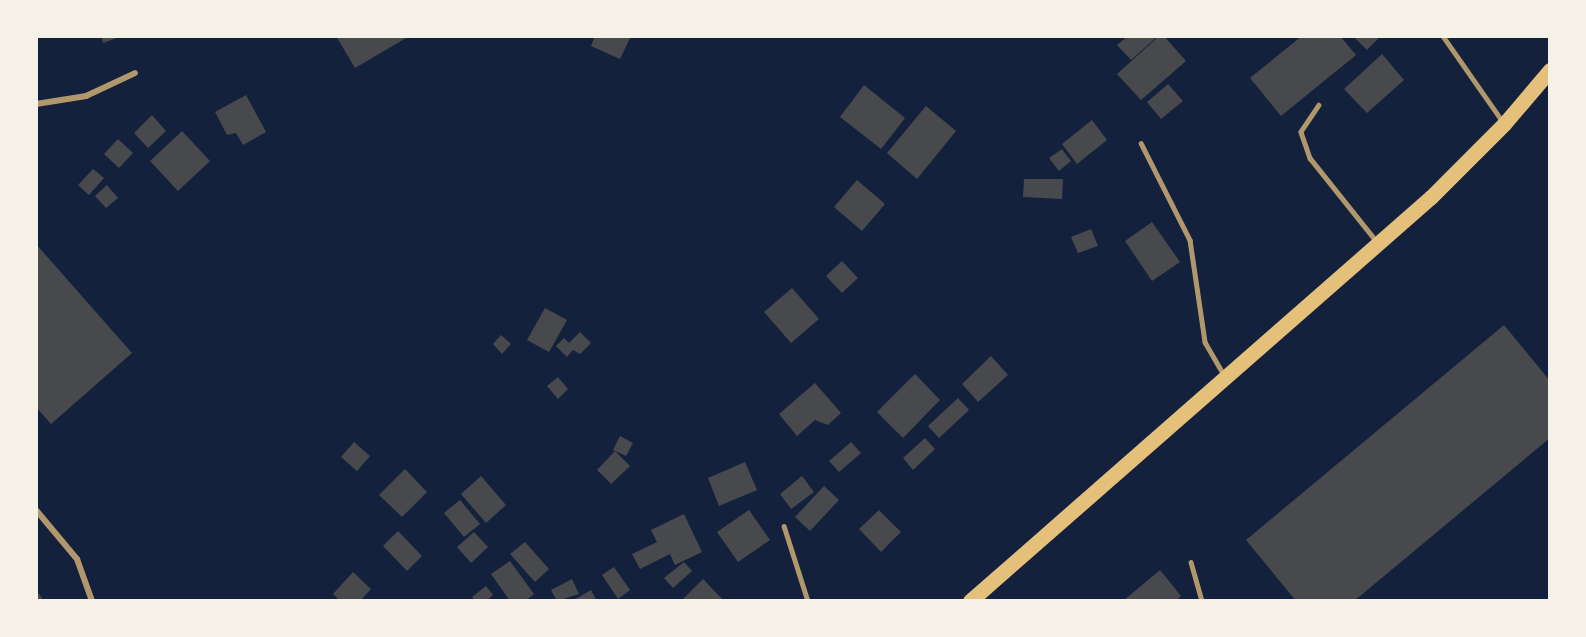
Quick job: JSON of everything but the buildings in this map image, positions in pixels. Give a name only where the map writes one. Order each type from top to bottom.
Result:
[{"type":"main road","points":[[970,601],[1431,197],[1504,124],[1550,70]]},
{"type":"street","points":[[36,104],[86,96],[135,73]]},
{"type":"street","points":[[36,510],[77,558],[92,601]]},
{"type":"lane","points":[[1443,36],[1504,124]]},
{"type":"lane","points":[[1319,105],[1301,132],[1310,158],[1378,244]]},
{"type":"lane","points":[[1141,143],[1190,240],[1205,342],[1226,377]]},
{"type":"lane","points":[[784,526],[808,601]]},
{"type":"lane","points":[[1191,562],[1202,601]]}]
